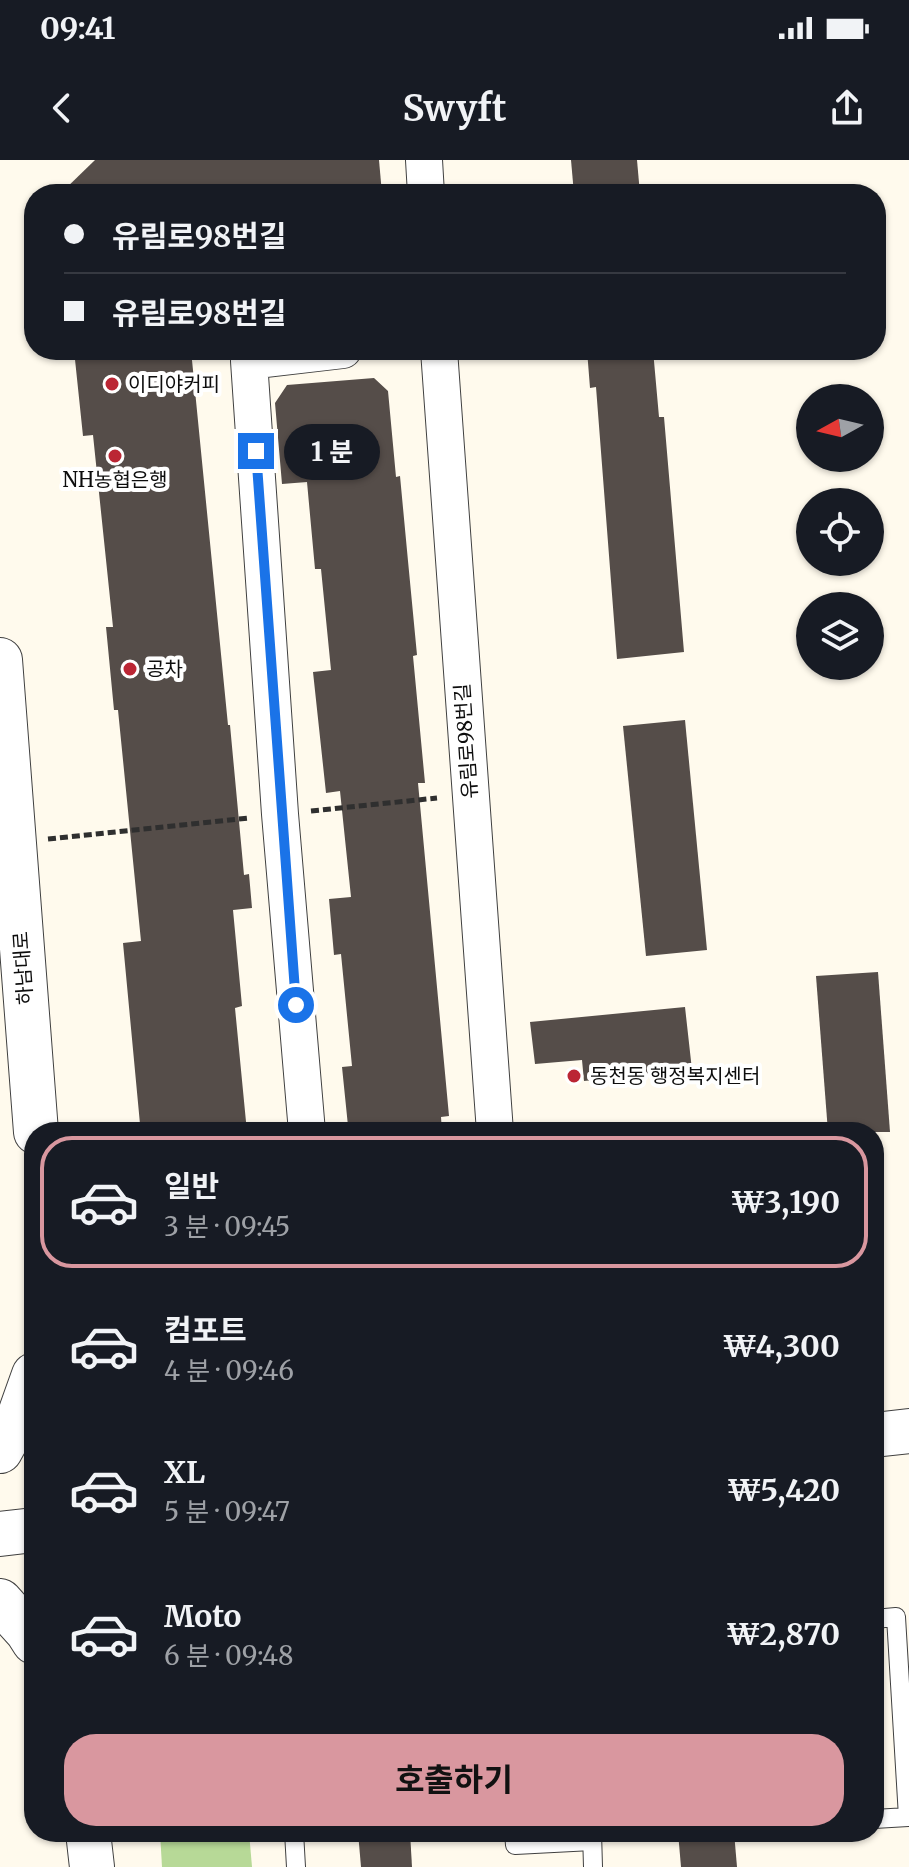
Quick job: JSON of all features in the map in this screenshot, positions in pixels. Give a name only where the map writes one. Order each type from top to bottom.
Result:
[{"type":"street","points":[[424,160],[425,184]]},
{"type":"street","points":[[258,360],[249,361],[280,814],[306,1122]]},
{"type":"street","name":"유림로98번길","points":[[440,360],[494,1122]]},
{"type":"street","name":"하남대로","points":[[0,660],[35,1122]]},
{"type":"street","points":[[0,1451],[24,1403]]},
{"type":"street","points":[[884,1434],[909,1431]]},
{"type":"street","points":[[0,1534],[24,1531]]},
{"type":"street","points":[[0,1601],[24,1628]]},
{"type":"street","points":[[89,1842],[92,1867]]},
{"type":"lane","points":[[884,1618],[896,1617],[909,1823]]},
{"type":"lane","points":[[884,1818],[908,1817]]},
{"type":"lane","points":[[295,1842],[296,1867]]},
{"type":"lane","points":[[515,1842],[515,1845],[541,1842]]},
{"type":"lane","points":[[592,1842],[593,1867]]},
{"type":"path","points":[[14,843],[437,798]]},
{"type":"green space","points":[[161,1842],[250,1842],[252,1867],[162,1867]]},
{"type":"building","points":[[95,160],[379,160],[381,184],[70,184]]},
{"type":"building","points":[[571,160],[637,160],[639,184],[573,184]]},
{"type":"building","points":[[75,360],[192,360],[244,875],[249,874],[252,908],[233,910],[242,1006],[235,1008],[246,1122],[140,1122],[123,943],[141,941],[118,710],[114,710],[106,627],[113,627],[93,435],[83,436]]},
{"type":"building","points":[[588,360],[654,360],[659,417],[664,417],[684,652],[617,659],[596,387],[590,388]]},
{"type":"building","points":[[374,378],[388,391],[396,477],[400,476],[417,655],[413,656],[425,783],[418,783],[449,1116],[441,1117],[441,1122],[348,1122],[342,1067],[352,1066],[341,954],[334,955],[329,899],[351,897],[340,791],[326,793],[313,672],[331,670],[321,569],[315,569],[307,482],[282,484],[275,403],[287,385]]},
{"type":"building","points":[[685,720],[707,950],[646,956],[623,726]]},
{"type":"building","points":[[878,972],[890,1132],[884,1132],[884,1122],[827,1122],[816,976]]},
{"type":"building","points":[[685,1007],[692,1070],[584,1081],[582,1060],[535,1064],[530,1022]]},
{"type":"building","points":[[359,1842],[411,1842],[412,1867],[361,1867]]},
{"type":"building","points":[[679,1842],[735,1842],[737,1867],[681,1867]]},
{"type":"place","name":"이디야커피","points":[[112,384]]},
{"type":"place","name":"NH농협은행","points":[[115,456]]},
{"type":"place","name":"공차","points":[[130,669]]},
{"type":"place","name":"동천동 행정복지센터","points":[[574,1076]]},
{"type":"route","points":[[256,451],[296,1005]]}]
